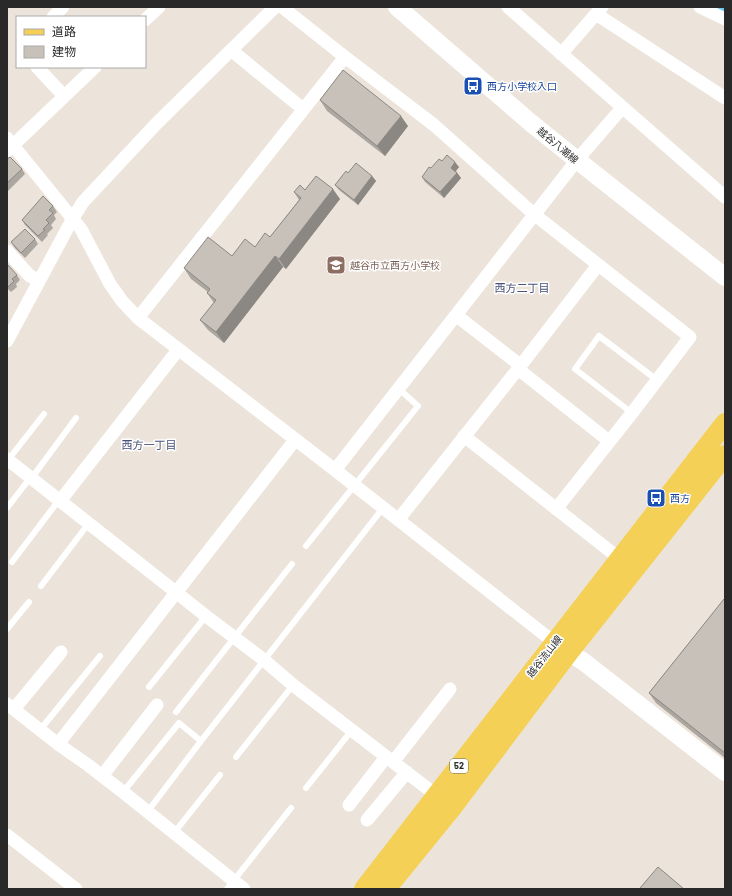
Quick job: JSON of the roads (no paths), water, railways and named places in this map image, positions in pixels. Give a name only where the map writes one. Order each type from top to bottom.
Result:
[{"type":"main road","name":"越谷八潮線","points":[[397,7],[531,123],[725,277]]},
{"type":"main road","name":"越谷流山線","points":[[386,889],[451,809],[562,648],[620,560],[725,423]]},
{"type":"main road","name":"越谷流山線","points":[[364,889],[436,795],[725,455]]},
{"type":"main road","points":[[562,648],[584,662],[725,772]]},
{"type":"street","points":[[54,16],[64,7]]},
{"type":"street","points":[[146,19],[159,7]]},
{"type":"street","points":[[7,341],[72,218],[83,202],[141,140],[275,7]]},
{"type":"street","points":[[282,7],[434,125],[535,215],[690,337],[556,508]]},
{"type":"street","points":[[508,7],[725,197]]},
{"type":"street","points":[[700,7],[725,19]]},
{"type":"street","points":[[561,54],[599,11],[725,98]]},
{"type":"street","points":[[231,50],[303,109]]},
{"type":"street","points":[[138,318],[345,57]]},
{"type":"street","points":[[38,68],[64,96]]},
{"type":"street","points":[[94,68],[9,145],[81,229],[110,284],[122,301],[138,318],[178,350],[355,485],[562,648]]},
{"type":"street","points":[[335,470],[457,316],[577,160],[622,108]]},
{"type":"street","points":[[7,251],[30,276],[40,280]]},
{"type":"street","points":[[398,520],[598,265]]},
{"type":"street","points":[[457,316],[610,441]]},
{"type":"street","points":[[59,500],[178,350]]},
{"type":"street","points":[[464,436],[620,560]]},
{"type":"street","points":[[58,744],[295,440]]},
{"type":"street","points":[[7,460],[264,660],[293,685],[436,795]]},
{"type":"street","points":[[61,652],[10,707],[148,810],[235,886]]},
{"type":"street","points":[[349,805],[450,689]]},
{"type":"street","points":[[102,776],[157,705]]},
{"type":"street","points":[[367,820],[407,772]]},
{"type":"street","points":[[7,835],[76,889]]},
{"type":"lane","points":[[632,412],[575,369],[599,336],[657,380]]},
{"type":"lane","points":[[306,546],[418,406],[399,389]]},
{"type":"lane","points":[[7,460],[44,414]]},
{"type":"lane","points":[[7,508],[76,418]]},
{"type":"lane","points":[[12,562],[59,500]]},
{"type":"lane","points":[[148,810],[383,508]]},
{"type":"lane","points":[[41,586],[89,524]]},
{"type":"lane","points":[[176,712],[292,564]]},
{"type":"lane","points":[[7,629],[29,602]]},
{"type":"lane","points":[[149,687],[206,616]]},
{"type":"lane","points":[[40,730],[100,656]]},
{"type":"lane","points":[[236,757],[293,685]]},
{"type":"lane","points":[[123,792],[179,723],[201,741]]},
{"type":"lane","points":[[306,788],[352,730]]},
{"type":"lane","points":[[174,834],[220,775]]},
{"type":"lane","points":[[235,886],[291,808]]},
{"type":"waterway","points":[[718,7],[725,10]]},
{"type":"place","name":"西方小学校入口","points":[[473,86]]},
{"type":"place","name":"越谷市立西方小学校","points":[[336,265]]},
{"type":"place","name":"西方","points":[[656,498]]},
{"type":"district","name":"西方二丁目","points":[[522,288]]},
{"type":"district","name":"西方一丁目","points":[[149,445]]}]
